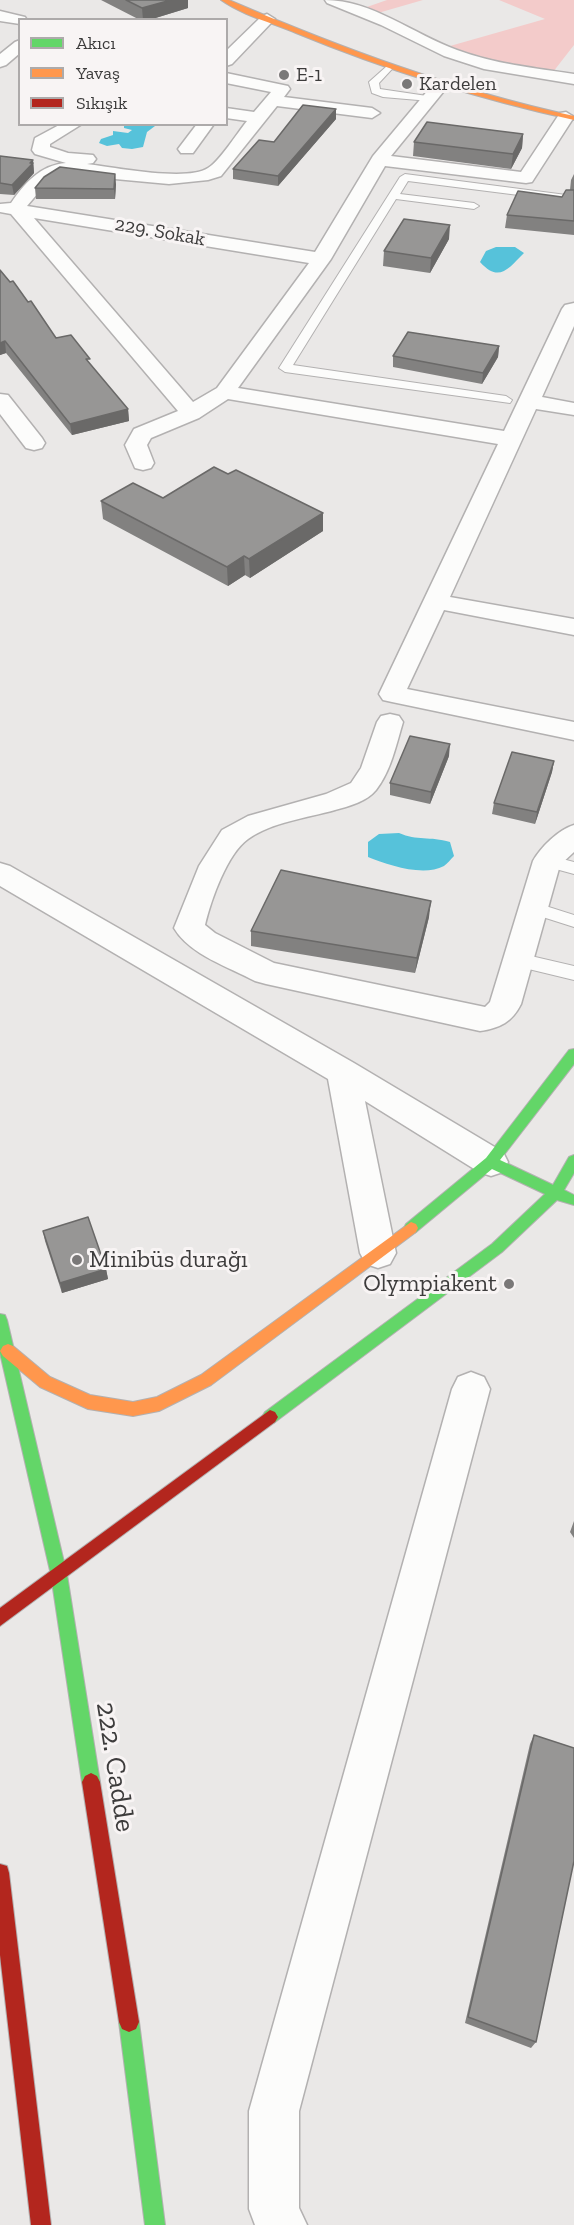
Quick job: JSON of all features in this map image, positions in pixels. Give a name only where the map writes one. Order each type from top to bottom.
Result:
[{"type":"street","points":[[224,0],[387,69],[434,93],[570,117],[526,178],[379,160]]},
{"type":"street","points":[[332,0],[386,22],[450,53],[484,64],[574,79]]},
{"type":"street","points":[[0,16],[18,20]]},
{"type":"street","points":[[228,56],[234,42],[267,19]]},
{"type":"street","points":[[0,62],[18,47]]},
{"type":"street","points":[[191,413],[8,208],[35,183],[57,168],[187,179],[206,177],[215,172],[282,89],[228,78]]},
{"type":"street","points":[[143,463],[136,445],[142,434],[191,413],[224,392],[321,259],[379,160],[434,93]]},
{"type":"street","points":[[273,101],[372,113]]},
{"type":"street","points":[[228,113],[260,118]]},
{"type":"street","points":[[70,126],[41,142],[41,150],[66,158],[148,162],[154,169],[149,176]]},
{"type":"street","points":[[187,149],[204,126]]},
{"type":"street","name":"229. Sokak","points":[[8,208],[321,259]]},
{"type":"street","points":[[574,309],[517,400],[510,439],[392,694],[574,732]]},
{"type":"street","points":[[224,392],[510,439]]},
{"type":"street","points":[[0,400],[34,443]]},
{"type":"street","points":[[517,400],[574,409]]},
{"type":"street","points":[[434,601],[574,627]]},
{"type":"street","points":[[390,722],[376,763],[363,788],[345,798],[245,828],[231,837],[192,911],[189,928],[204,941],[266,973],[480,1019],[500,1014],[507,1005],[533,908],[561,865],[574,836]]},
{"type":"street","points":[[0,873],[343,1072],[490,1162],[574,1200]]},
{"type":"street","points":[[8,1351],[45,1382],[88,1402],[133,1409],[159,1404],[206,1380],[436,1209],[490,1162],[574,1054]]},
{"type":"street","points":[[343,1072],[378,1253]]},
{"type":"street","points":[[0,1618],[497,1248],[555,1193],[574,1161]]},
{"type":"street","name":"222. Cadde","points":[[0,1320],[59,1575],[130,2031],[155,2225]]},
{"type":"street","points":[[281,2225],[274,2209],[274,2111],[471,1389]]},
{"type":"street","points":[[0,1873],[41,2225]]},
{"type":"lane","points":[[387,69],[374,82],[375,91],[383,94],[434,93]]},
{"type":"lane","points":[[517,400],[285,368],[405,177],[574,199]]},
{"type":"lane","points":[[393,196],[474,206]]},
{"type":"lane","points":[[533,908],[574,921]]},
{"type":"lane","points":[[518,960],[574,973]]},
{"type":"shaded area","points":[[387,0],[423,0],[378,13],[364,8]]},
{"type":"shaded area","points":[[499,0],[574,0],[574,45],[553,72],[501,62],[450,46],[545,19]]},
{"type":"water","points":[[124,126],[155,126],[147,132],[143,147],[132,149],[122,148],[119,144],[107,146],[99,143],[101,139],[113,135],[113,131],[128,133],[132,130]]},
{"type":"water","points":[[496,247],[515,247],[524,253],[508,268],[498,273],[493,272],[480,262],[486,251]]},
{"type":"water","points":[[399,833],[450,842],[454,856],[444,866],[426,870],[395,866],[368,857],[368,842],[379,834]]},
{"type":"building","points":[[126,0],[171,0],[142,8]]},
{"type":"building","points":[[303,105],[336,109],[278,176],[233,169],[259,140],[274,142]]},
{"type":"building","points":[[427,122],[523,134],[513,154],[414,142]]},
{"type":"building","points":[[0,156],[33,160],[30,163],[33,163],[12,185],[0,183]]},
{"type":"building","points":[[60,167],[115,174],[114,189],[35,188],[44,177]]},
{"type":"building","points":[[566,190],[574,190],[574,221],[507,215],[518,191],[562,197]]},
{"type":"building","points":[[404,219],[450,225],[431,258],[384,251]]},
{"type":"building","points":[[0,270],[10,282],[13,281],[28,302],[31,301],[56,338],[71,335],[90,359],[86,359],[128,409],[70,424],[5,341],[0,343]]},
{"type":"building","points":[[408,332],[499,346],[483,373],[393,356]]},
{"type":"building","points":[[214,467],[228,474],[236,470],[323,513],[249,559],[244,556],[227,567],[101,501],[133,483],[163,498]]},
{"type":"building","points":[[410,736],[450,744],[431,792],[390,783]]},
{"type":"building","points":[[512,752],[554,761],[537,812],[494,803]]},
{"type":"building","points":[[281,870],[431,901],[417,958],[251,931]]},
{"type":"building","name":"Minibüs durağı","points":[[88,1217],[106,1269],[60,1283],[43,1231]]},
{"type":"building","points":[[534,1735],[574,1748],[574,1861],[536,2042],[468,2017]]},
{"type":"traffic: fast","points":[[411,1228],[491,1162],[574,1054]]},
{"type":"traffic: fast","points":[[270,1417],[497,1248],[555,1193],[574,1161]]},
{"type":"traffic: fast","points":[[491,1162],[572,1200]]},
{"type":"traffic: fast","points":[[0,1320],[59,1575],[91,1782]]},
{"type":"traffic: fast","points":[[129,2022],[155,2225]]},
{"type":"traffic: slow","points":[[224,0],[396,69],[484,96],[574,118]]},
{"type":"traffic: slow","points":[[8,1351],[45,1382],[88,1402],[133,1409],[159,1404],[206,1380],[411,1228]]},
{"type":"traffic: jam","points":[[0,1618],[270,1417]]},
{"type":"traffic: jam","points":[[91,1782],[129,2022]]},
{"type":"traffic: jam","points":[[0,1873],[41,2225]]},
{"type":"place","name":"E-1","points":[[284,75]]},
{"type":"place","name":"Kardelen","points":[[407,84]]},
{"type":"place","name":"Minibüs durağı","points":[[77,1260]]},
{"type":"place","name":"Olympiakent","points":[[509,1284]]}]
